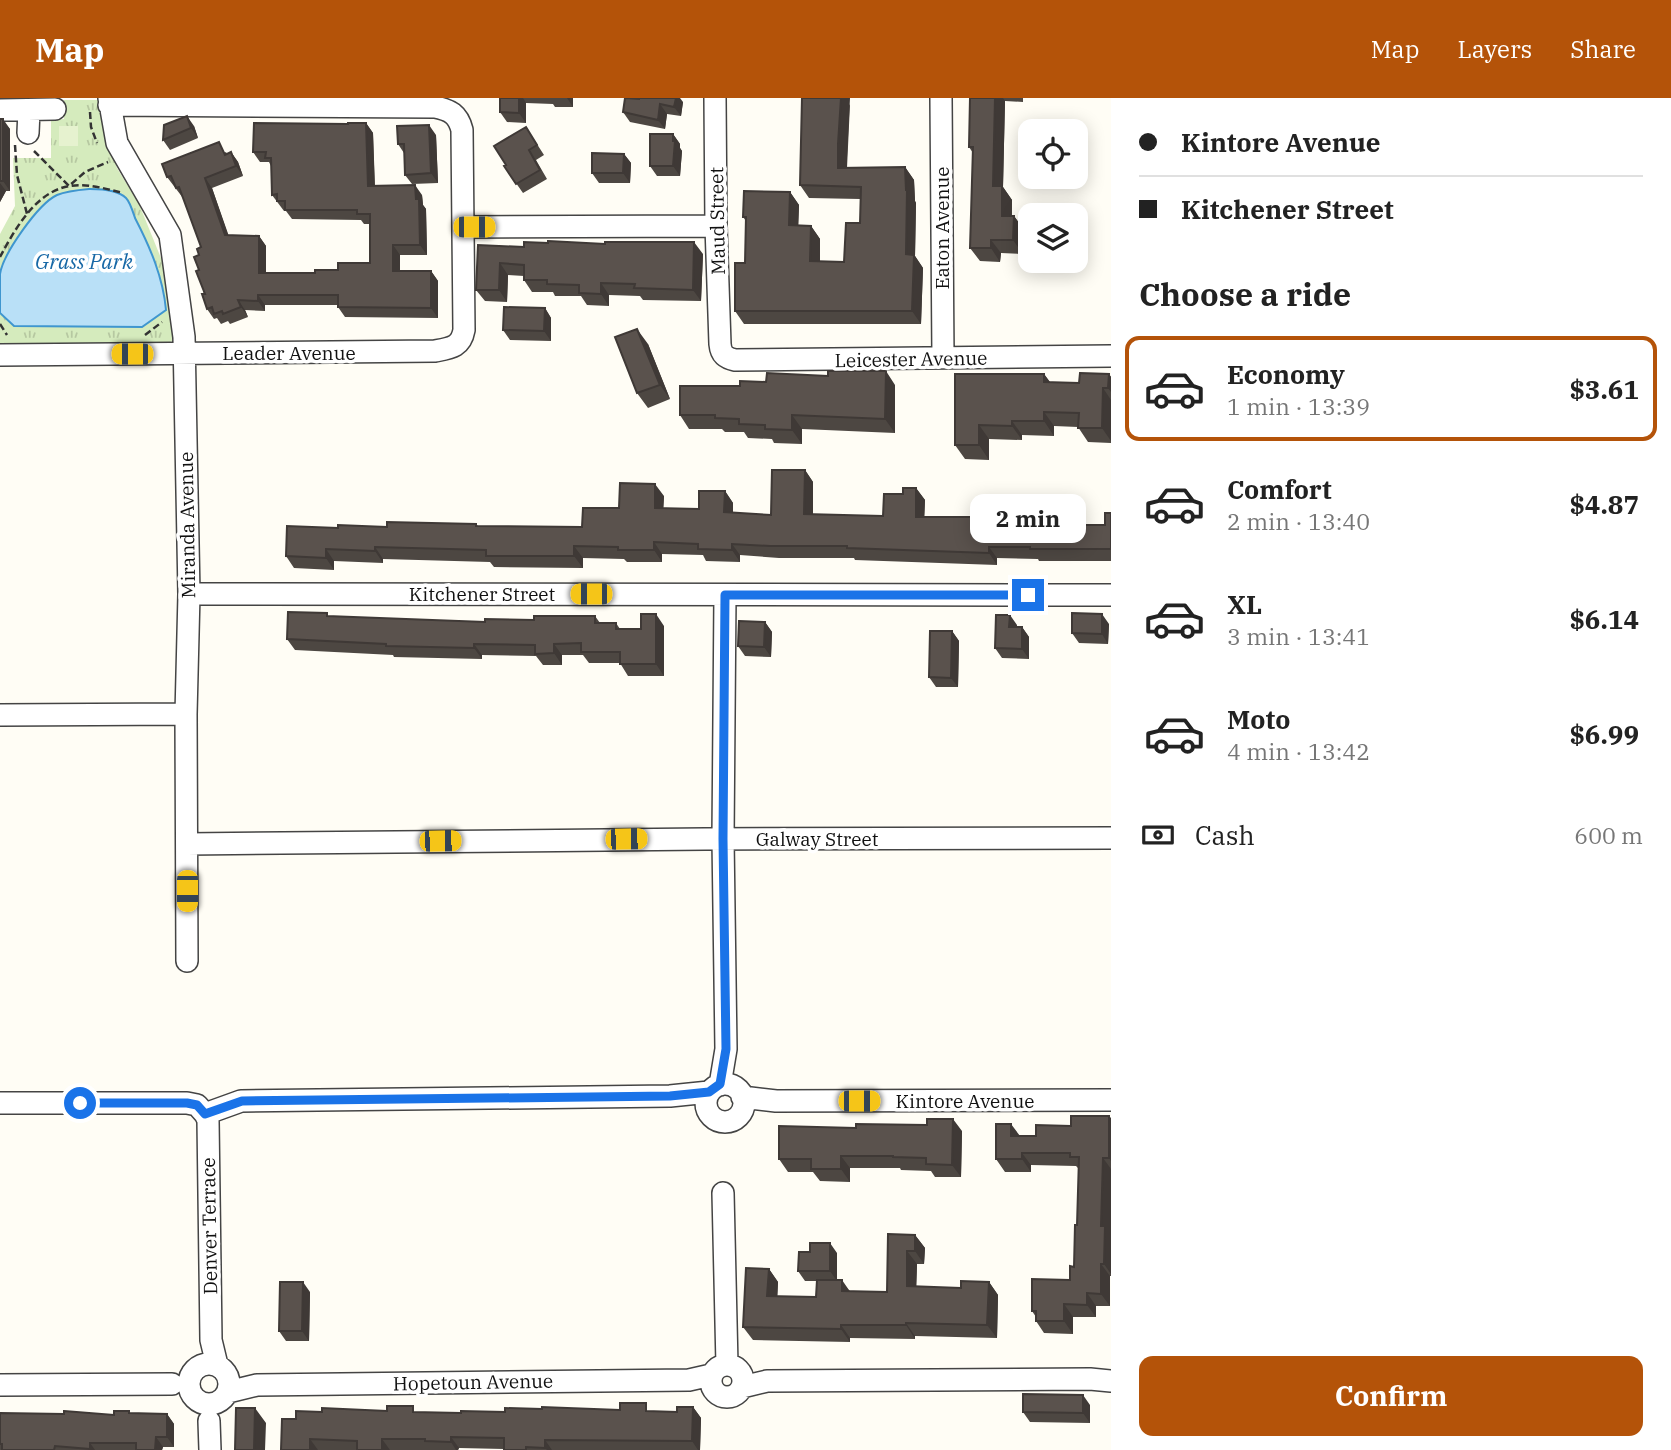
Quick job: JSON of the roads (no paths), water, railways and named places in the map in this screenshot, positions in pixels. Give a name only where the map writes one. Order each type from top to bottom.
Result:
[{"type":"street","name":"Maud Street","points":[[715,98],[720,344]]},
{"type":"street","name":"Eaton Avenue","points":[[941,98],[943,358]]},
{"type":"street","name":"Miranda Avenue","points":[[109,102],[117,144],[170,235],[184,337],[189,594],[186,714],[187,961]]},
{"type":"street","name":"Leader Avenue","points":[[0,355],[435,351],[456,345],[463,339],[462,130],[455,114],[435,107],[109,102]]},
{"type":"street","points":[[0,110],[55,109]]},
{"type":"street","points":[[20,140],[29,110]]},
{"type":"street","points":[[464,227],[716,226]]},
{"type":"street","name":"Leicester Avenue","points":[[720,344],[725,357],[735,360],[1111,356]]},
{"type":"street","name":"Kitchener Street","points":[[189,594],[1111,595]]},
{"type":"street","points":[[725,595],[723,839],[726,1096]]},
{"type":"street","points":[[0,715],[186,714]]},
{"type":"street","name":"Galway Street","points":[[187,844],[1111,838]]},
{"type":"street","name":"Kintore Avenue","points":[[205,1114],[242,1101],[670,1096],[726,1096],[776,1101],[1111,1100]]},
{"type":"street","points":[[0,1103],[187,1103],[197,1105],[205,1114]]},
{"type":"street","name":"Denver Terrace","points":[[205,1114],[208,1121],[210,1450]]},
{"type":"street","points":[[723,1193],[727,1378]]},
{"type":"street","name":"Hopetoun Avenue","points":[[210,1388],[727,1378],[765,1381],[1104,1378]]},
{"type":"street","points":[[0,1385],[172,1384],[210,1388]]},
{"type":"water","name":"Grass Park","points":[[90,189],[114,192],[123,195],[127,200],[155,262],[166,310],[142,327],[14,326],[0,313],[0,274],[14,243],[49,200],[57,195]]}]
